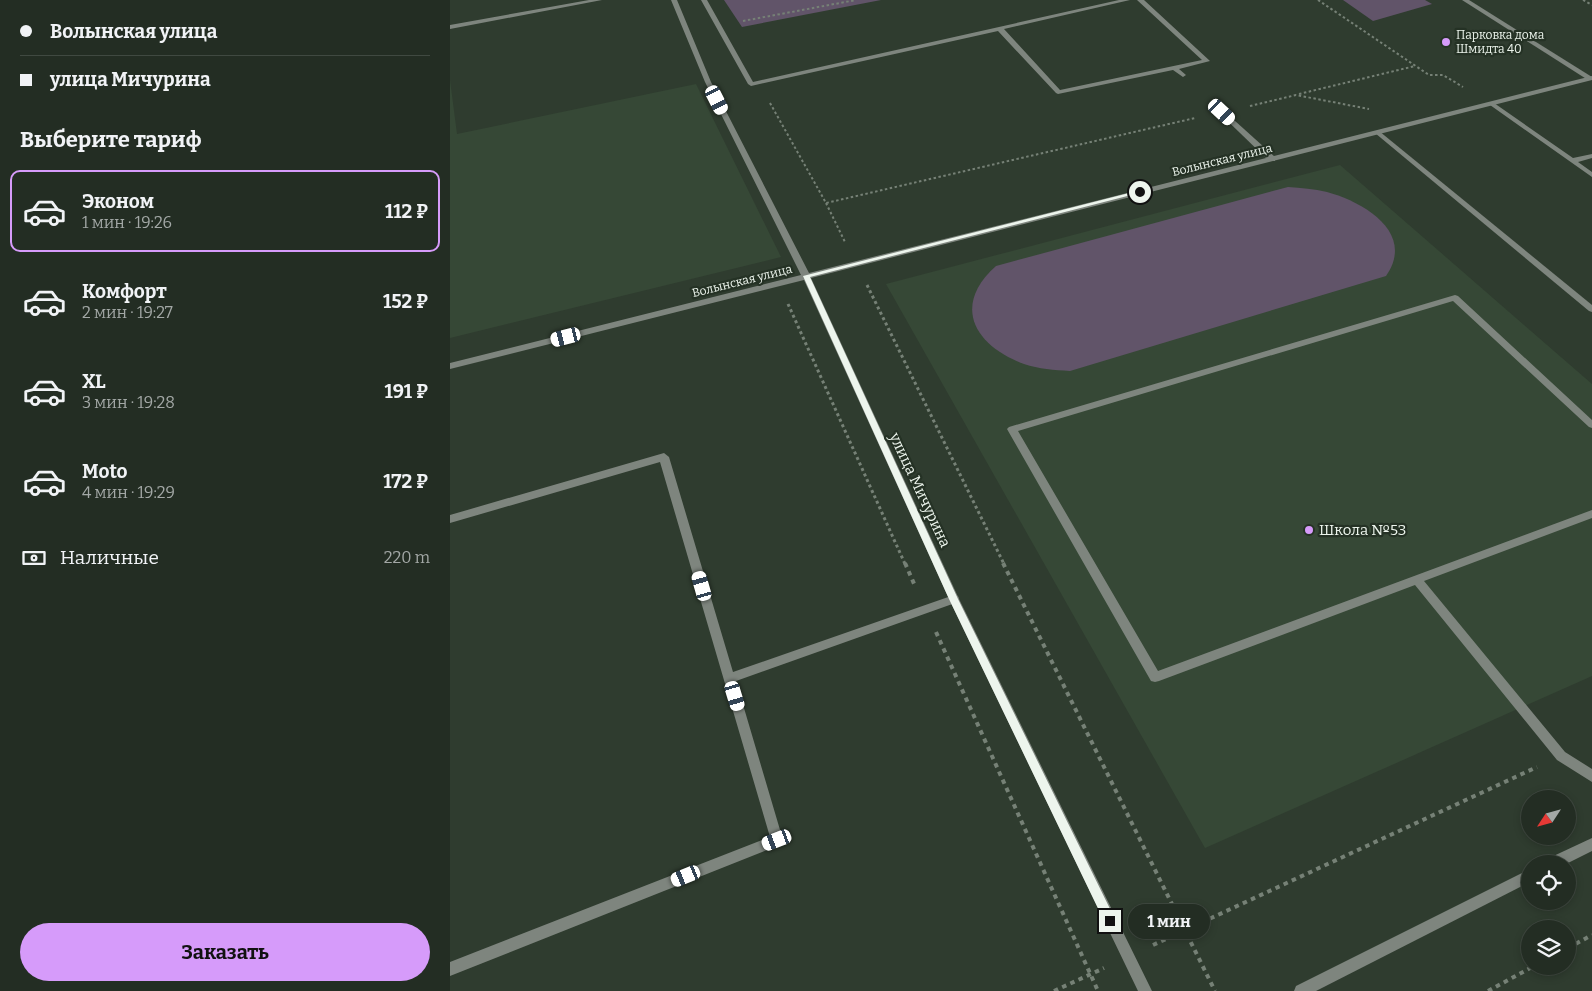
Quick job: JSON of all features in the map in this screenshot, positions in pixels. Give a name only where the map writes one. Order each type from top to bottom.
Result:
[{"type":"street","points":[[450,27],[599,0]]},
{"type":"street","name":"улица Мичурина","points":[[674,0],[708,82],[806,276],[954,599],[1145,991]]},
{"type":"street","points":[[704,0],[750,84],[1126,0]]},
{"type":"street","points":[[999,28],[1058,92],[1207,61],[1140,0]]},
{"type":"street","points":[[1465,0],[1591,79]]},
{"type":"street","points":[[1061,5],[1069,12]]},
{"type":"street","points":[[1174,68],[1183,75]]},
{"type":"street","name":"Волынская улица","points":[[450,366],[1591,79]]},
{"type":"street","points":[[1212,103],[1272,159]]},
{"type":"street","points":[[1492,104],[1592,176]]},
{"type":"street","points":[[1377,132],[1592,309]]},
{"type":"street","points":[[1572,161],[1592,156]]},
{"type":"street","points":[[1592,425],[1455,298],[1012,429],[1155,677],[1592,514]]},
{"type":"street","points":[[450,519],[664,457],[777,840],[450,969]]},
{"type":"street","points":[[1417,580],[1561,756],[1592,776]]},
{"type":"street","points":[[729,678],[954,599]]},
{"type":"street","points":[[1570,855],[1592,844]]},
{"type":"street","points":[[1300,991],[1521,880]]},
{"type":"path","points":[[735,22],[856,0]]},
{"type":"path","points":[[1318,0],[1429,75],[1444,75],[1492,104]]},
{"type":"path","points":[[1583,0],[1592,5]]},
{"type":"path","points":[[826,203],[1416,66]]},
{"type":"path","points":[[759,82],[826,203],[1215,991]]},
{"type":"path","points":[[1296,95],[1371,109]]},
{"type":"path","points":[[779,283],[1098,991]]},
{"type":"path","points":[[1054,991],[1561,756]]},
{"type":"path","points":[[1576,944],[1592,935]]},
{"type":"path","points":[[1488,991],[1521,973]]},
{"type":"shaded area","points":[[724,0],[881,0],[742,27]]},
{"type":"shaded area","points":[[1343,0],[1425,0],[1432,4],[1373,21]]},
{"type":"shaded area","points":[[450,80],[457,134],[696,84],[781,257],[450,338]]},
{"type":"shaded area","name":"Школа №53","points":[[1340,165],[1592,384],[1592,676],[1205,848],[886,284]]},
{"type":"shaded area","points":[[1288,187],[1322,191],[1341,197],[1356,203],[1382,222],[1390,233],[1395,246],[1394,260],[1386,276],[1070,371],[1035,367],[1007,356],[993,347],[982,336],[975,323],[972,310],[974,296],[982,281],[996,266]]},
{"type":"place","name":"Парковка дома Шмидта 40","points":[[1446,42]]},
{"type":"place","name":"Школа №53","points":[[1309,530]]},
{"type":"route","points":[[1110,921],[954,599],[806,276],[1140,192]]}]
